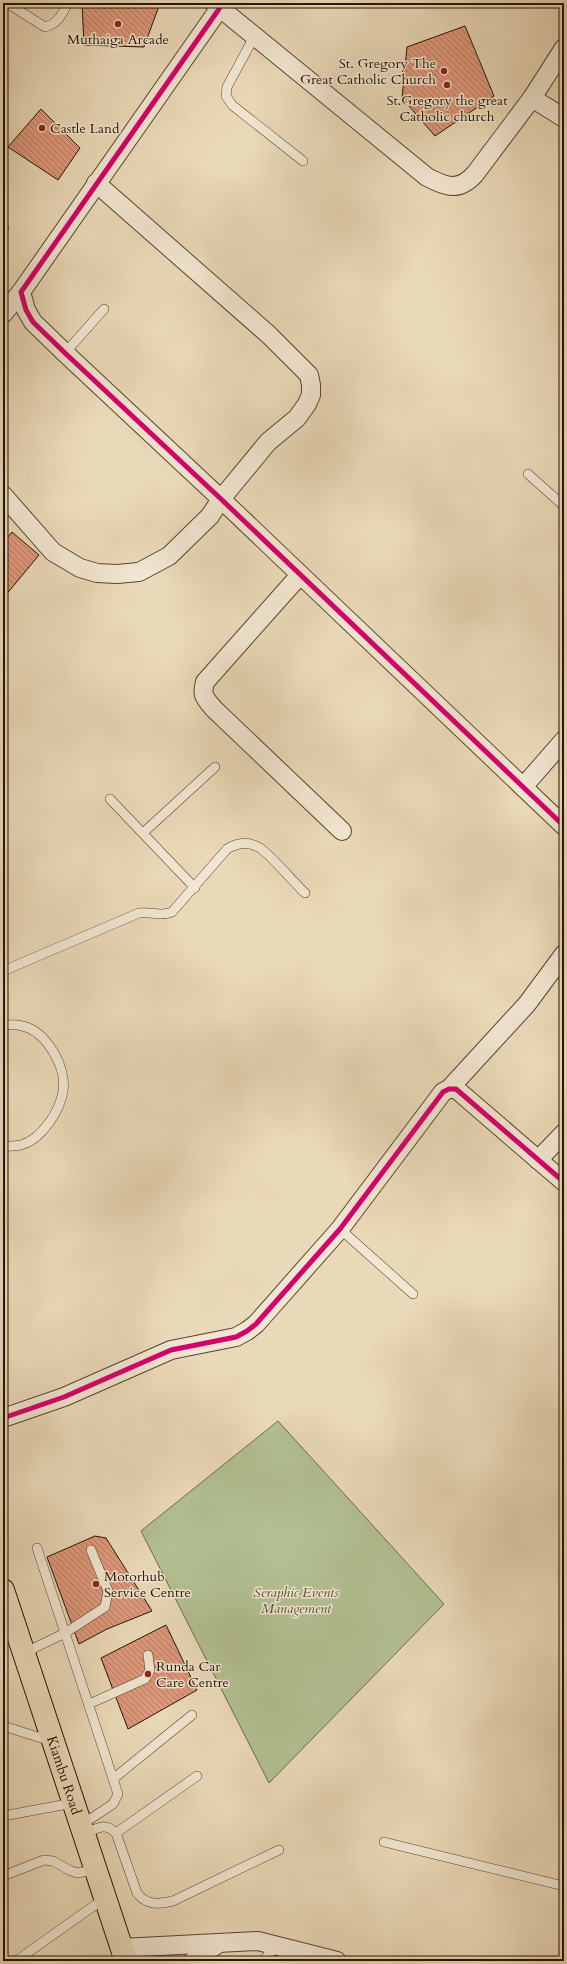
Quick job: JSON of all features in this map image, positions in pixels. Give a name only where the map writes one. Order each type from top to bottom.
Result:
[{"type":"highway","name":"Kiambu Road","points":[[3,1590],[123,1954]]},
{"type":"street","points":[[3,314],[21,292],[217,6],[427,177],[449,187],[468,182],[532,98],[564,48]]},
{"type":"street","points":[[532,98],[564,118]]},
{"type":"street","points":[[3,495],[53,552],[80,568],[97,573],[117,574],[138,572],[169,556],[210,516],[221,499],[268,442],[297,418],[311,395],[312,384],[309,375],[269,335],[96,183]]},
{"type":"street","points":[[21,292],[26,310],[33,322],[64,353],[221,499],[564,826]]},
{"type":"street","points":[[300,575],[205,682],[203,691],[205,699],[214,709],[342,831]]},
{"type":"street","points":[[523,787],[564,740]]},
{"type":"street","points":[[3,1418],[64,1397],[171,1350],[236,1337],[256,1324],[340,1229],[444,1092],[449,1089],[526,1004],[564,954]]},
{"type":"street","points":[[449,1089],[456,1089],[564,1182]]},
{"type":"street","points":[[538,1160],[564,1133]]},
{"type":"street","points":[[123,1954],[219,1943],[258,1941],[297,1956],[337,1961]]},
{"type":"street","points":[[193,1961],[219,1943]]},
{"type":"lane","points":[[7,3],[45,27],[53,25],[60,17],[68,3]]},
{"type":"lane","points":[[254,37],[227,87],[226,96],[232,105],[302,161]]},
{"type":"lane","points":[[64,353],[104,309]]},
{"type":"lane","points":[[528,474],[564,506]]},
{"type":"lane","points":[[143,833],[215,767]]},
{"type":"lane","points":[[110,799],[194,888]]},
{"type":"lane","points":[[3,971],[140,913],[146,912],[166,915],[172,912],[227,850],[234,845],[242,843],[260,848],[305,893]]},
{"type":"lane","points":[[3,1025],[22,1026],[41,1035],[53,1050],[60,1066],[64,1090],[55,1115],[42,1132],[22,1144],[3,1147]]},
{"type":"lane","points":[[340,1229],[413,1294]]},
{"type":"lane","points":[[37,1548],[118,1794],[113,1804],[82,1829]]},
{"type":"lane","points":[[24,1653],[65,1633],[98,1614],[105,1607],[108,1591],[91,1550]]},
{"type":"lane","points":[[89,1704],[145,1679],[150,1670],[148,1655]]},
{"type":"lane","points":[[113,1779],[192,1715]]},
{"type":"lane","points":[[3,1726],[53,1742]]},
{"type":"lane","points":[[116,1833],[197,1776]]},
{"type":"lane","points":[[3,1816],[73,1803]]},
{"type":"lane","points":[[82,1829],[102,1826],[110,1827],[116,1833],[137,1893],[148,1903],[161,1904],[173,1900],[279,1850]]},
{"type":"lane","points":[[384,1842],[564,1886]]},
{"type":"lane","points":[[3,1876],[44,1860],[53,1861],[69,1870],[77,1872],[96,1870]]},
{"type":"lane","points":[[16,1961],[105,1898]]},
{"type":"lane","points":[[263,1961],[276,1947]]},
{"type":"green space","name":"Seraphic Events Management","points":[[278,1421],[444,1604],[269,1783],[141,1531]]},
{"type":"building","name":"Muthaiga Arcade","points":[[82,3],[160,3],[144,47],[84,45]]},
{"type":"building","name":"St. Gregory The Great Catholic Church","points":[[465,26],[494,96],[435,136],[402,98],[407,47]]},
{"type":"building","name":"Castle Land","points":[[41,109],[80,148],[58,180],[8,147]]},
{"type":"building","points":[[12,532],[39,555],[5,596],[3,594],[3,543]]},
{"type":"building","name":"Motorhub Service Centre","points":[[95,1536],[106,1538],[152,1611],[107,1629],[79,1644],[47,1557]]},
{"type":"building","name":"Runda Car Care Centre","points":[[166,1625],[197,1690],[128,1729],[101,1658]]},
{"type":"cycle path","points":[[219,9],[21,292],[26,310],[33,322],[65,353],[221,499],[564,826]]},
{"type":"cycle path","points":[[3,1418],[64,1397],[171,1350],[236,1337],[247,1331],[256,1324],[340,1229],[443,1092],[449,1089],[456,1089],[564,1182]]},
{"type":"place","name":"Muthaiga Arcade","points":[[118,24]]},
{"type":"place","name":"St. Gregory The Great Catholic Church","points":[[444,71]]},
{"type":"place","name":"St.Gregory the great Catholic church","points":[[447,85]]},
{"type":"place","name":"Castle Land","points":[[42,128]]},
{"type":"place","name":"Motorhub Service Centre","points":[[96,1584]]},
{"type":"place","name":"Runda Car Care Centre","points":[[148,1674]]}]
